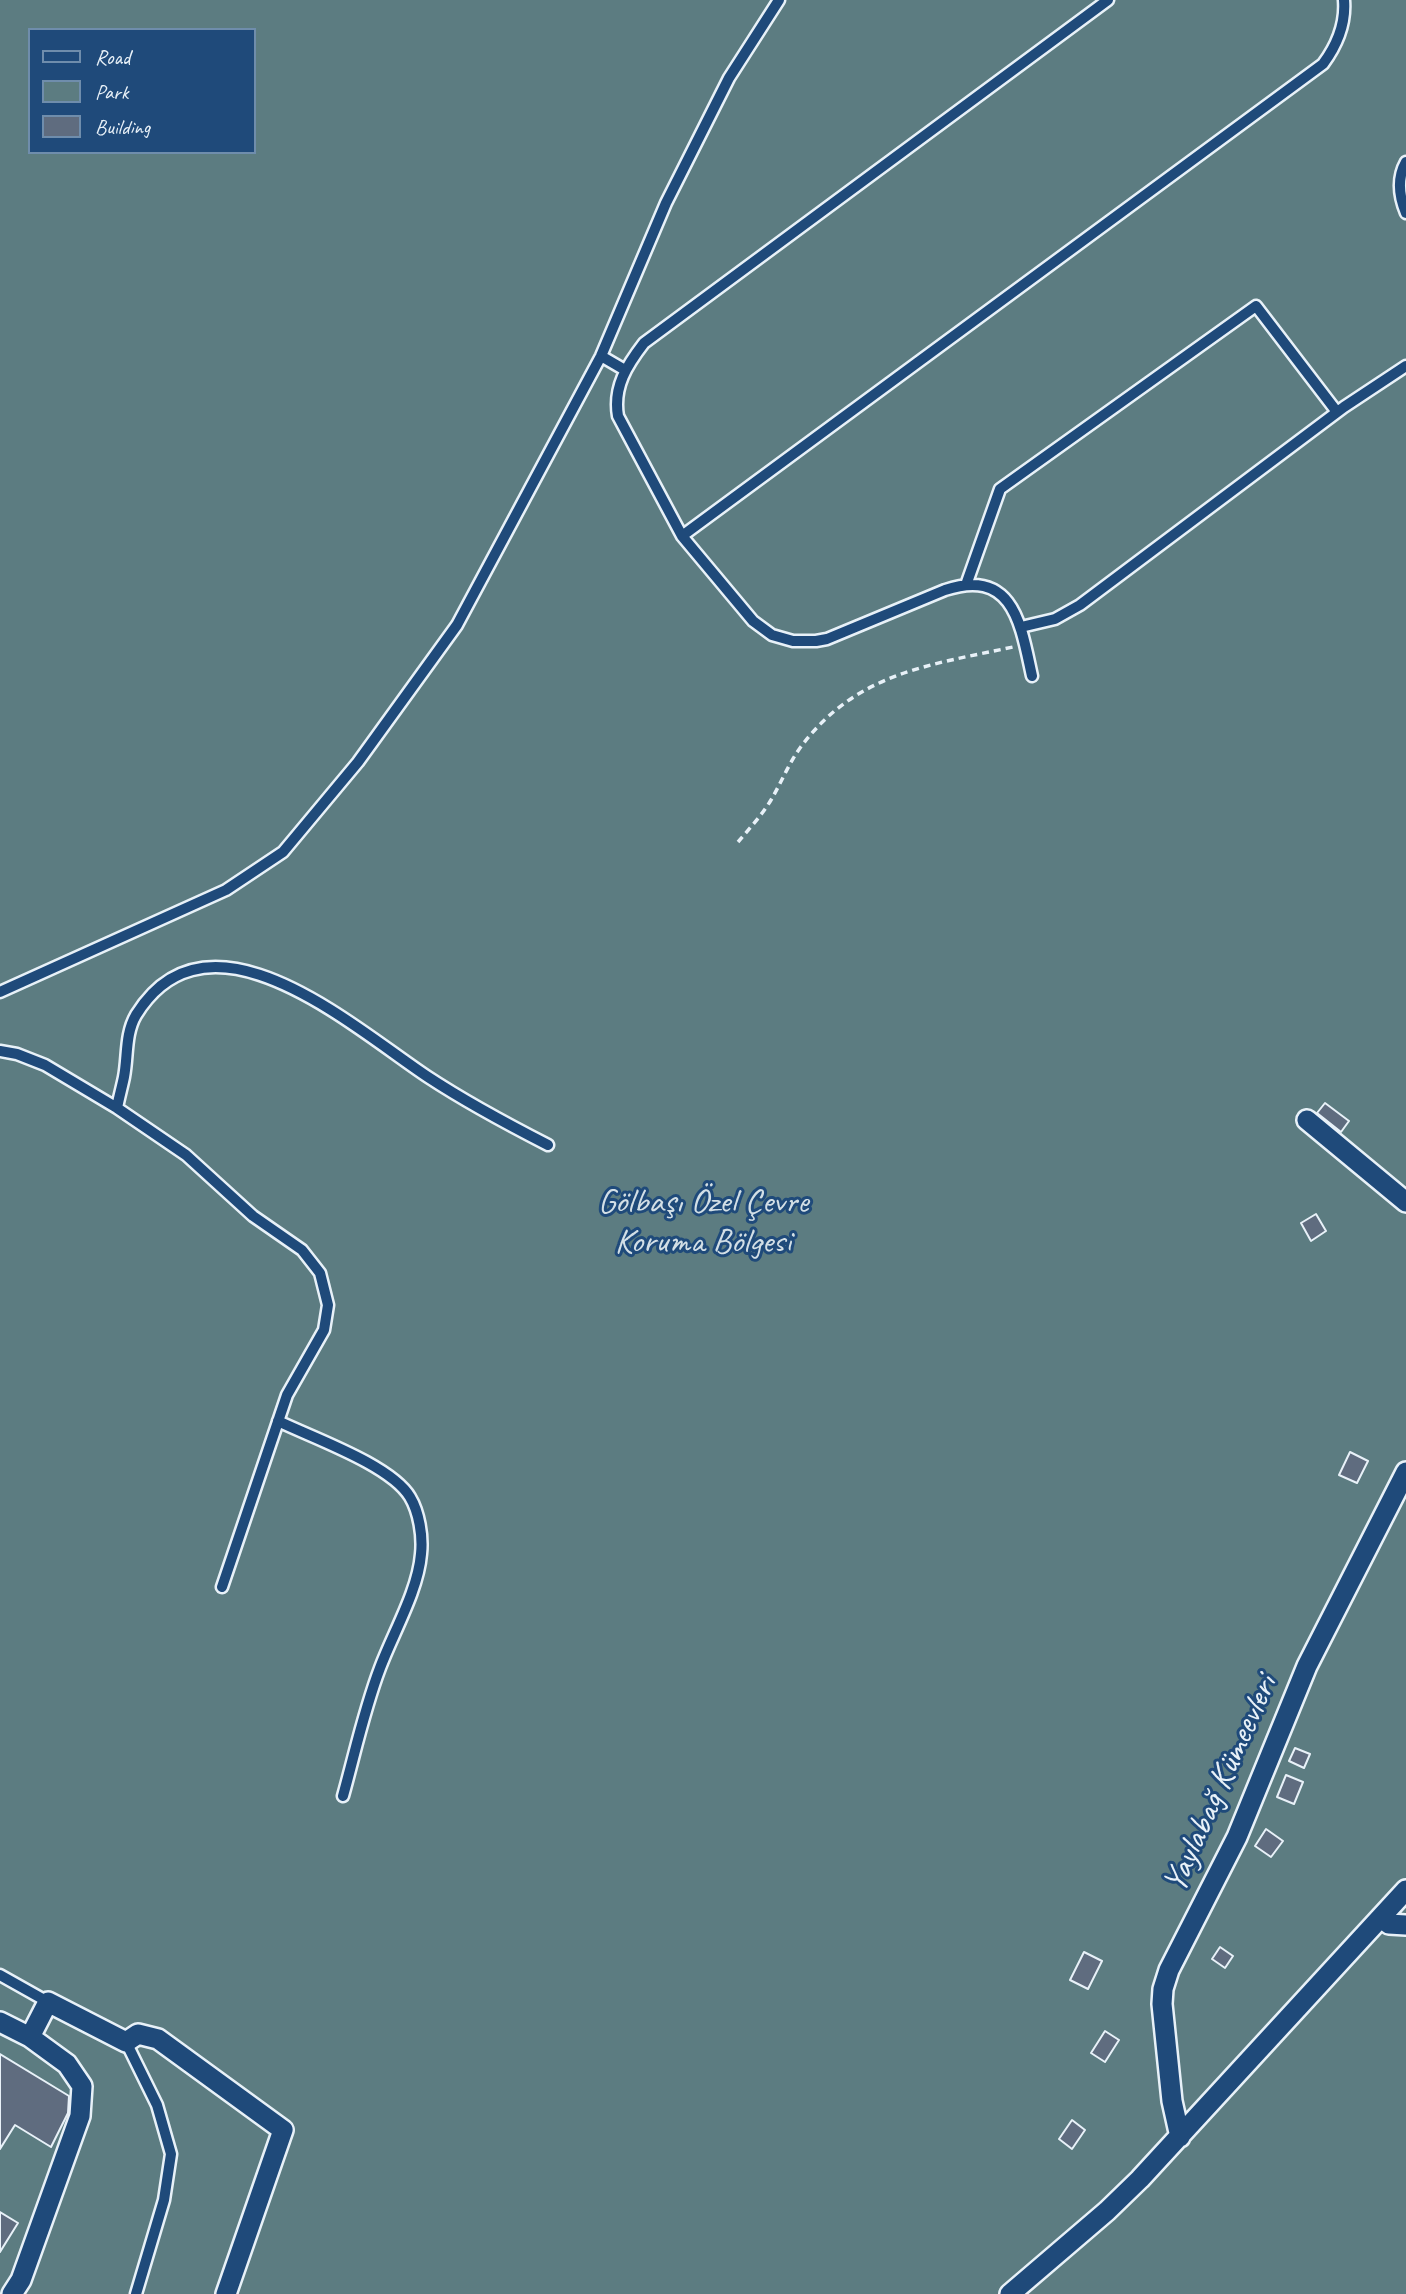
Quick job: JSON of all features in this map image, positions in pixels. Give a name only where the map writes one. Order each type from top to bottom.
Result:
[{"type":"street","points":[[1307,1120],[1406,1202]]},
{"type":"street","name":"Yaylabağ Kümeevleri","points":[[1181,2137],[1171,2101],[1163,1989],[1169,1970],[1237,1837],[1307,1666],[1406,1472]]},
{"type":"street","points":[[1010,2294],[1107,2211],[1181,2137],[1406,1889]]},
{"type":"street","points":[[1381,1917],[1389,1924],[1406,1925]]},
{"type":"street","points":[[30,2037],[48,2002],[126,2042],[138,2034],[158,2039],[283,2130],[226,2294]]},
{"type":"street","points":[[0,2022],[30,2037],[67,2064],[82,2086],[80,2116],[21,2280],[12,2294]]},
{"type":"lane","points":[[0,992],[226,891],[283,852],[358,762],[457,625],[601,356],[672,191],[729,78],[779,0]]},
{"type":"lane","points":[[1032,676],[1015,610],[999,594],[978,586],[966,585],[945,590],[827,639],[793,641],[772,635],[753,621],[682,536],[618,416],[617,394],[625,370],[644,343],[1108,0]]},
{"type":"lane","points":[[682,536],[1323,64],[1339,37],[1344,0]]},
{"type":"lane","points":[[1406,162],[1400,184],[1406,213]]},
{"type":"lane","points":[[966,585],[1000,489],[1256,306],[1337,412]]},
{"type":"lane","points":[[601,356],[625,370]]},
{"type":"lane","points":[[1021,627],[1055,619],[1080,605],[1337,412],[1406,366]]},
{"type":"lane","points":[[117,1108],[124,1077],[129,1030],[142,1007],[171,980],[209,966],[257,975],[304,993],[326,1005],[430,1078],[548,1144]]},
{"type":"lane","points":[[0,1051],[24,1056],[45,1065],[117,1108],[186,1155],[253,1216],[302,1250],[320,1273],[328,1305],[324,1331],[287,1395],[222,1587]]},
{"type":"lane","points":[[278,1421],[386,1472],[410,1496],[419,1521],[421,1554],[409,1602],[379,1669],[343,1796]]},
{"type":"lane","points":[[0,1975],[48,2002]]},
{"type":"lane","points":[[126,2042],[158,2105],[171,2154],[164,2200],[136,2294]]},
{"type":"path","points":[[738,842],[770,801],[801,747],[814,731],[846,703],[884,681],[924,665],[1025,644]]},
{"type":"green space","name":"Gölbaşı Özel Çevre Koruma Bölgesi","points":[[0,0],[1406,0],[1406,2294],[0,2294]]},
{"type":"building","points":[[1325,1103],[1349,1121],[1341,1132],[1317,1113]]},
{"type":"building","points":[[1316,1214],[1326,1231],[1311,1241],[1301,1223]]},
{"type":"building","points":[[1350,1452],[1368,1461],[1357,1483],[1339,1475]]},
{"type":"building","points":[[1295,1748],[1310,1754],[1304,1768],[1289,1761]]},
{"type":"building","points":[[1286,1775],[1303,1782],[1294,1804],[1277,1797]]},
{"type":"building","points":[[1266,1829],[1283,1841],[1271,1857],[1255,1846]]},
{"type":"building","points":[[1220,1947],[1233,1956],[1225,1968],[1212,1959]]},
{"type":"building","points":[[1084,1952],[1102,1961],[1088,1989],[1070,1980]]},
{"type":"building","points":[[1105,2031],[1119,2040],[1105,2062],[1091,2053]]},
{"type":"building","points":[[0,2054],[69,2096],[68,2113],[51,2147],[15,2125],[0,2149]]},
{"type":"building","points":[[1072,2120],[1085,2130],[1072,2149],[1059,2139]]},
{"type":"building","points":[[0,2212],[18,2223],[0,2252]]}]
